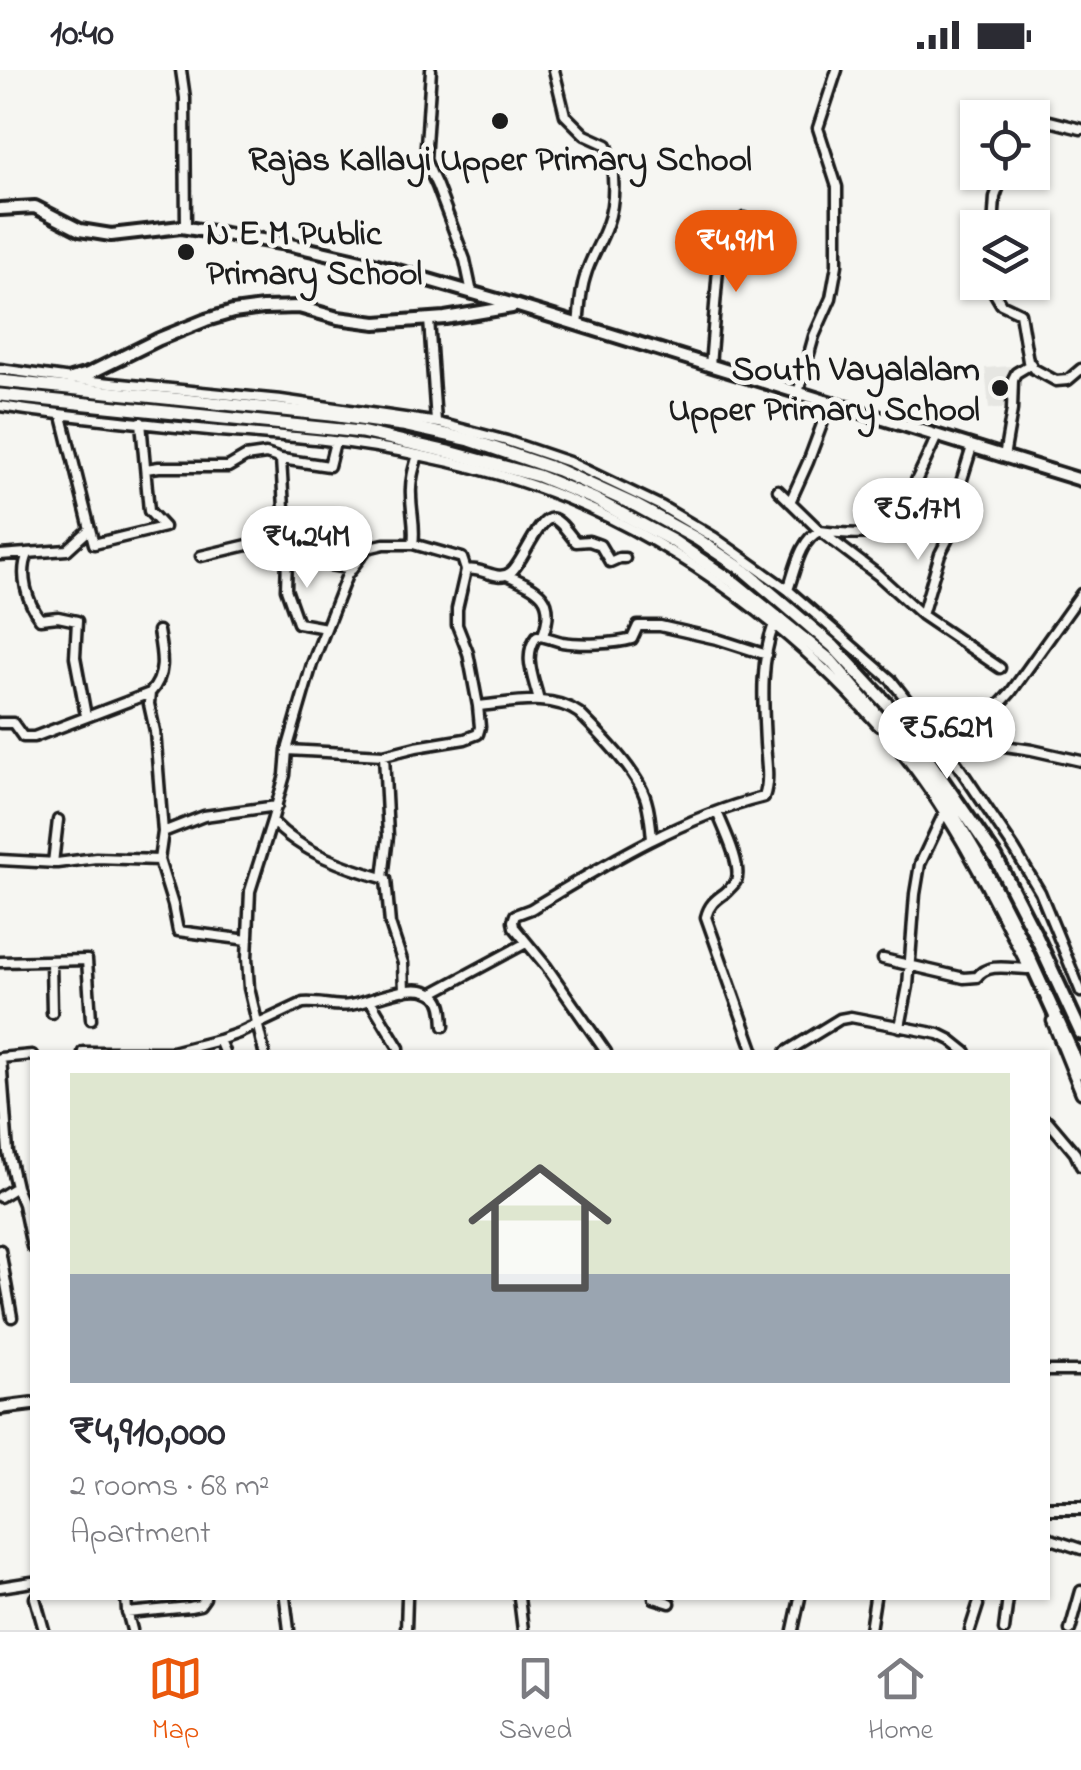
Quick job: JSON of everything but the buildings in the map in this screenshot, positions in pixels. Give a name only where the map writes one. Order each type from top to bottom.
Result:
[{"type":"highway","points":[[0,381],[332,415],[470,440],[558,470],[697,539],[745,571],[834,646],[897,715],[996,858],[1081,1033]]},
{"type":"highway","points":[[0,395],[362,432],[538,476],[673,540],[735,583],[831,662],[933,781],[1020,938],[1081,1072]]},
{"type":"main road","points":[[0,209],[36,207],[80,230],[112,235],[186,228],[370,262],[1081,480]]},
{"type":"main road","points":[[71,379],[159,339],[233,312],[299,307],[376,324],[518,306]]},
{"type":"main road","points":[[0,1408],[30,1404]]},
{"type":"main road","points":[[1050,1508],[1081,1508]]},
{"type":"street","points":[[180,70],[185,98],[186,228]]},
{"type":"street","points":[[431,70],[425,160],[465,260],[472,293]]},
{"type":"street","points":[[554,70],[566,114],[585,135],[607,145],[612,160],[608,224],[582,282],[578,325]]},
{"type":"street","points":[[798,393],[837,265],[838,187],[818,128],[837,70]]},
{"type":"street","points":[[1050,121],[1080,126]]},
{"type":"street","points":[[710,366],[718,269],[744,218]]},
{"type":"street","points":[[999,300],[1020,313],[1028,360],[1034,369],[1056,381],[1068,380],[1081,369]]},
{"type":"street","points":[[428,319],[436,422]]},
{"type":"street","points":[[1004,457],[1013,379],[1030,364]]},
{"type":"street","points":[[0,369],[281,400],[436,422],[569,462],[661,506],[716,538],[788,590],[891,680],[953,758],[1016,850],[1040,892],[1081,992]]},
{"type":"street","points":[[790,502],[830,403]]},
{"type":"street","points":[[0,406],[418,454],[484,470],[568,499],[685,562],[774,624],[822,665],[902,753],[976,867],[1029,970],[1081,1094]]},
{"type":"street","points":[[62,416],[94,544],[164,527],[149,511],[141,422]]},
{"type":"street","points":[[788,590],[812,534],[879,532],[890,526],[938,436]]},
{"type":"street","points":[[146,470],[228,467],[245,458],[266,454],[328,466],[334,442]]},
{"type":"street","points":[[922,614],[940,554],[954,525],[954,505],[972,446]]},
{"type":"street","points":[[413,544],[412,473],[418,454]]},
{"type":"street","points":[[281,459],[286,589],[298,622],[326,628]]},
{"type":"street","points":[[778,490],[820,532],[878,574],[922,614],[1000,668]]},
{"type":"street","points":[[466,570],[496,576],[512,572],[541,523],[548,518],[558,522],[576,542],[600,544],[610,562],[625,558]]},
{"type":"street","points":[[0,556],[67,550],[90,529]]},
{"type":"street","points":[[200,556],[286,536]]},
{"type":"street","points":[[263,1050],[249,988],[250,891],[278,806],[287,750],[326,628],[352,569],[368,548],[413,544],[462,558],[466,570],[456,624],[468,653],[478,706],[478,734],[384,756],[287,750]]},
{"type":"street","points":[[28,554],[23,564],[32,609],[40,619],[77,620],[75,657],[86,716]]},
{"type":"street","points":[[287,557],[352,569]]},
{"type":"street","points":[[506,575],[544,597],[549,619],[543,635]]},
{"type":"street","points":[[982,742],[992,714],[1081,594]]},
{"type":"street","points":[[605,1050],[514,927],[515,915],[694,819],[764,797],[768,784],[763,676],[774,624]]},
{"type":"street","points":[[540,700],[528,654],[537,636],[566,642],[619,642],[632,639],[638,626],[660,626],[767,655]]},
{"type":"street","points":[[0,724],[14,723],[23,737],[34,737],[150,693],[159,683],[163,659],[158,631]]},
{"type":"street","points":[[150,693],[163,832],[159,860],[178,931],[248,940]]},
{"type":"street","points":[[478,706],[540,700],[562,704],[579,713],[629,769],[646,798],[652,839]]},
{"type":"street","points":[[953,758],[957,739],[1081,761]]},
{"type":"street","points":[[383,878],[388,836],[384,756]]},
{"type":"street","points":[[163,832],[204,816],[278,806]]},
{"type":"street","points":[[717,812],[738,875],[729,890],[708,908],[706,917],[753,1050]]},
{"type":"street","points":[[900,1027],[920,864],[944,813]]},
{"type":"street","points":[[53,863],[58,820]]},
{"type":"street","points":[[272,821],[292,839],[320,854],[387,881],[390,924],[403,963],[404,991]]},
{"type":"street","points":[[0,860],[159,860]]},
{"type":"street","points":[[180,1050],[219,1040],[303,1004],[350,1006],[411,990],[434,994],[526,943]]},
{"type":"street","points":[[883,959],[964,978],[977,977],[982,970],[993,967],[1029,970]]},
{"type":"street","points":[[51,960],[52,1013]]},
{"type":"street","points":[[0,962],[87,960],[90,1019]]},
{"type":"street","points":[[434,994],[444,1026]]},
{"type":"street","points":[[370,1000],[399,1050]]},
{"type":"street","points":[[789,1050],[851,1016],[938,1034],[964,1050]]},
{"type":"street","points":[[219,1040],[223,1050]]},
{"type":"street","points":[[30,1054],[0,1058],[8,1152],[30,1237]]},
{"type":"street","points":[[1050,1124],[1081,1166]]},
{"type":"street","points":[[0,1197],[16,1188]]},
{"type":"street","points":[[0,1250],[12,1317]]},
{"type":"street","points":[[1050,1371],[1081,1372]]},
{"type":"street","points":[[1050,1539],[1081,1549]]},
{"type":"street","points":[[0,1587],[30,1582]]},
{"type":"street","points":[[1070,1630],[1081,1591]]},
{"type":"street","points":[[36,1600],[44,1630]]},
{"type":"street","points":[[126,1600],[132,1630]]},
{"type":"street","points":[[128,1613],[182,1609],[200,1605],[204,1600]]},
{"type":"street","points":[[285,1600],[289,1630]]},
{"type":"street","points":[[406,1630],[407,1600]]},
{"type":"street","points":[[520,1600],[524,1630]]},
{"type":"street","points":[[660,1600],[670,1603]]},
{"type":"street","points":[[793,1630],[800,1600]]},
{"type":"street","points":[[870,1630],[875,1600]]},
{"type":"street","points":[[1004,1630],[1008,1600]]},
{"type":"street","points":[[970,1630],[978,1606]]},
{"type":"shaded area","name":"South Vayalalam Upper Primary School","points":[[1010,366],[1014,407],[989,409],[985,368]]},
{"type":"place","name":"Rajas Kallayi Upper Primary School","points":[[500,121]]},
{"type":"place","name":"N E M Public Primary School","points":[[186,252]]},
{"type":"place","name":"South Vayalalam Upper Primary School","points":[[1000,388]]}]
